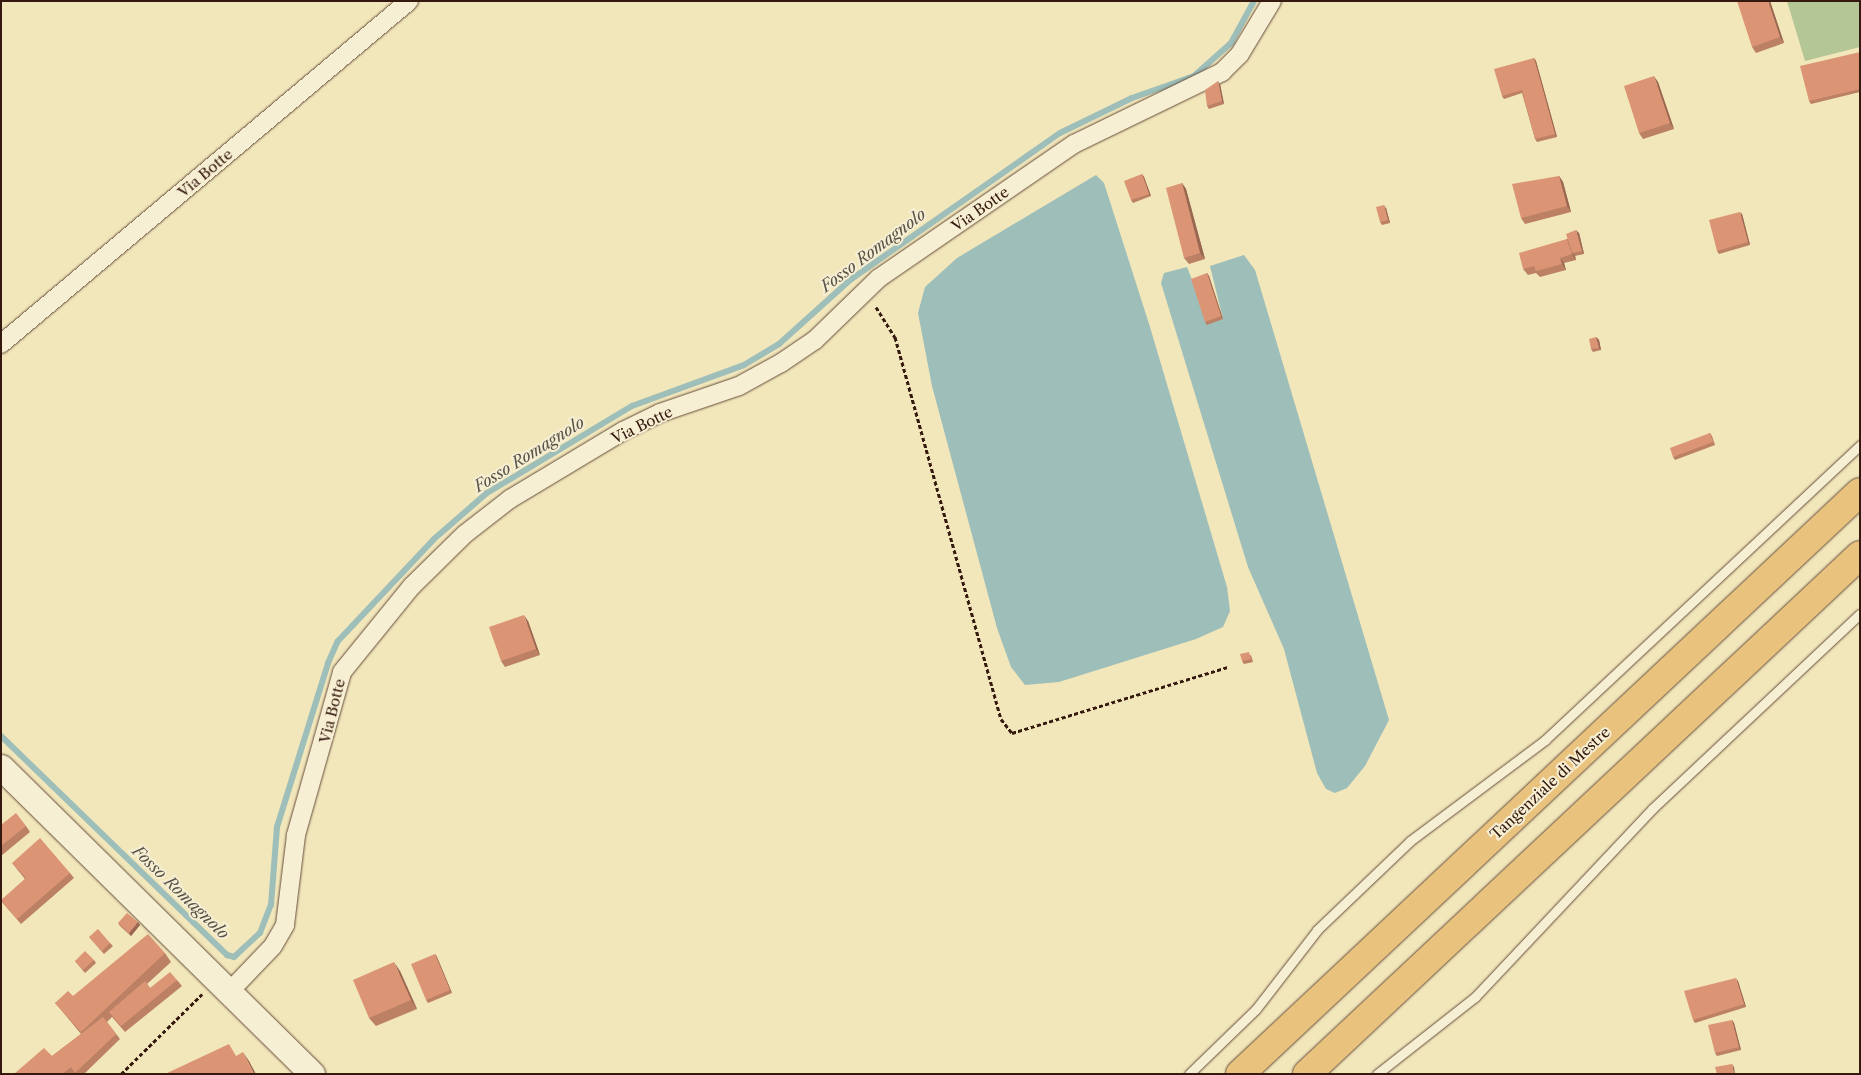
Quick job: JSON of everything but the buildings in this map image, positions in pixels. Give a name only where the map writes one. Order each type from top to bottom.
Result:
[{"type":"highway","name":"Tangenziale di Mestre","points":[[1240,1074],[1860,492]]},
{"type":"highway","points":[[1307,1074],[1860,555]]},
{"type":"street","name":"Via Botte","points":[[1,344],[409,1]]},
{"type":"street","name":"Via Botte","points":[[224,986],[273,946],[284,925],[296,835],[342,672],[412,586],[465,534],[510,500],[623,431],[660,413],[739,386],[781,363],[815,340],[862,293],[1074,144],[1222,72],[1240,54],[1272,1]]},
{"type":"street","points":[[1,767],[312,1074]]},
{"type":"lane","points":[[1189,1074],[1256,1009],[1317,930],[1410,841],[1545,740],[1860,445]]},
{"type":"lane","points":[[1377,1074],[1475,997],[1652,809],[1860,614]]},
{"type":"path","points":[[862,293],[882,312],[895,337],[1001,719],[1012,733],[1228,667]]},
{"type":"path","points":[[121,1074],[224,986]]},
{"type":"green space","points":[[1787,1],[1860,1],[1860,47],[1805,61]]},
{"type":"water","points":[[1096,175],[1104,183],[1150,327],[1227,587],[1230,611],[1223,627],[1196,639],[1059,682],[1025,685],[1011,667],[997,628],[932,386],[918,313],[925,287],[957,258]]},
{"type":"water","points":[[1244,255],[1255,270],[1389,720],[1365,766],[1347,788],[1335,793],[1326,789],[1317,773],[1284,649],[1248,567],[1161,283],[1164,273],[1187,267],[1193,282],[1223,319],[1210,266]]},
{"type":"waterway","name":"Fosso Romagnolo","points":[[1,736],[227,955],[234,957],[260,933],[271,905],[277,827],[328,663],[338,641],[434,539],[487,493],[632,406],[744,365],[779,344],[850,280],[1060,133],[1132,98],[1194,76],[1231,43],[1254,1]]}]
